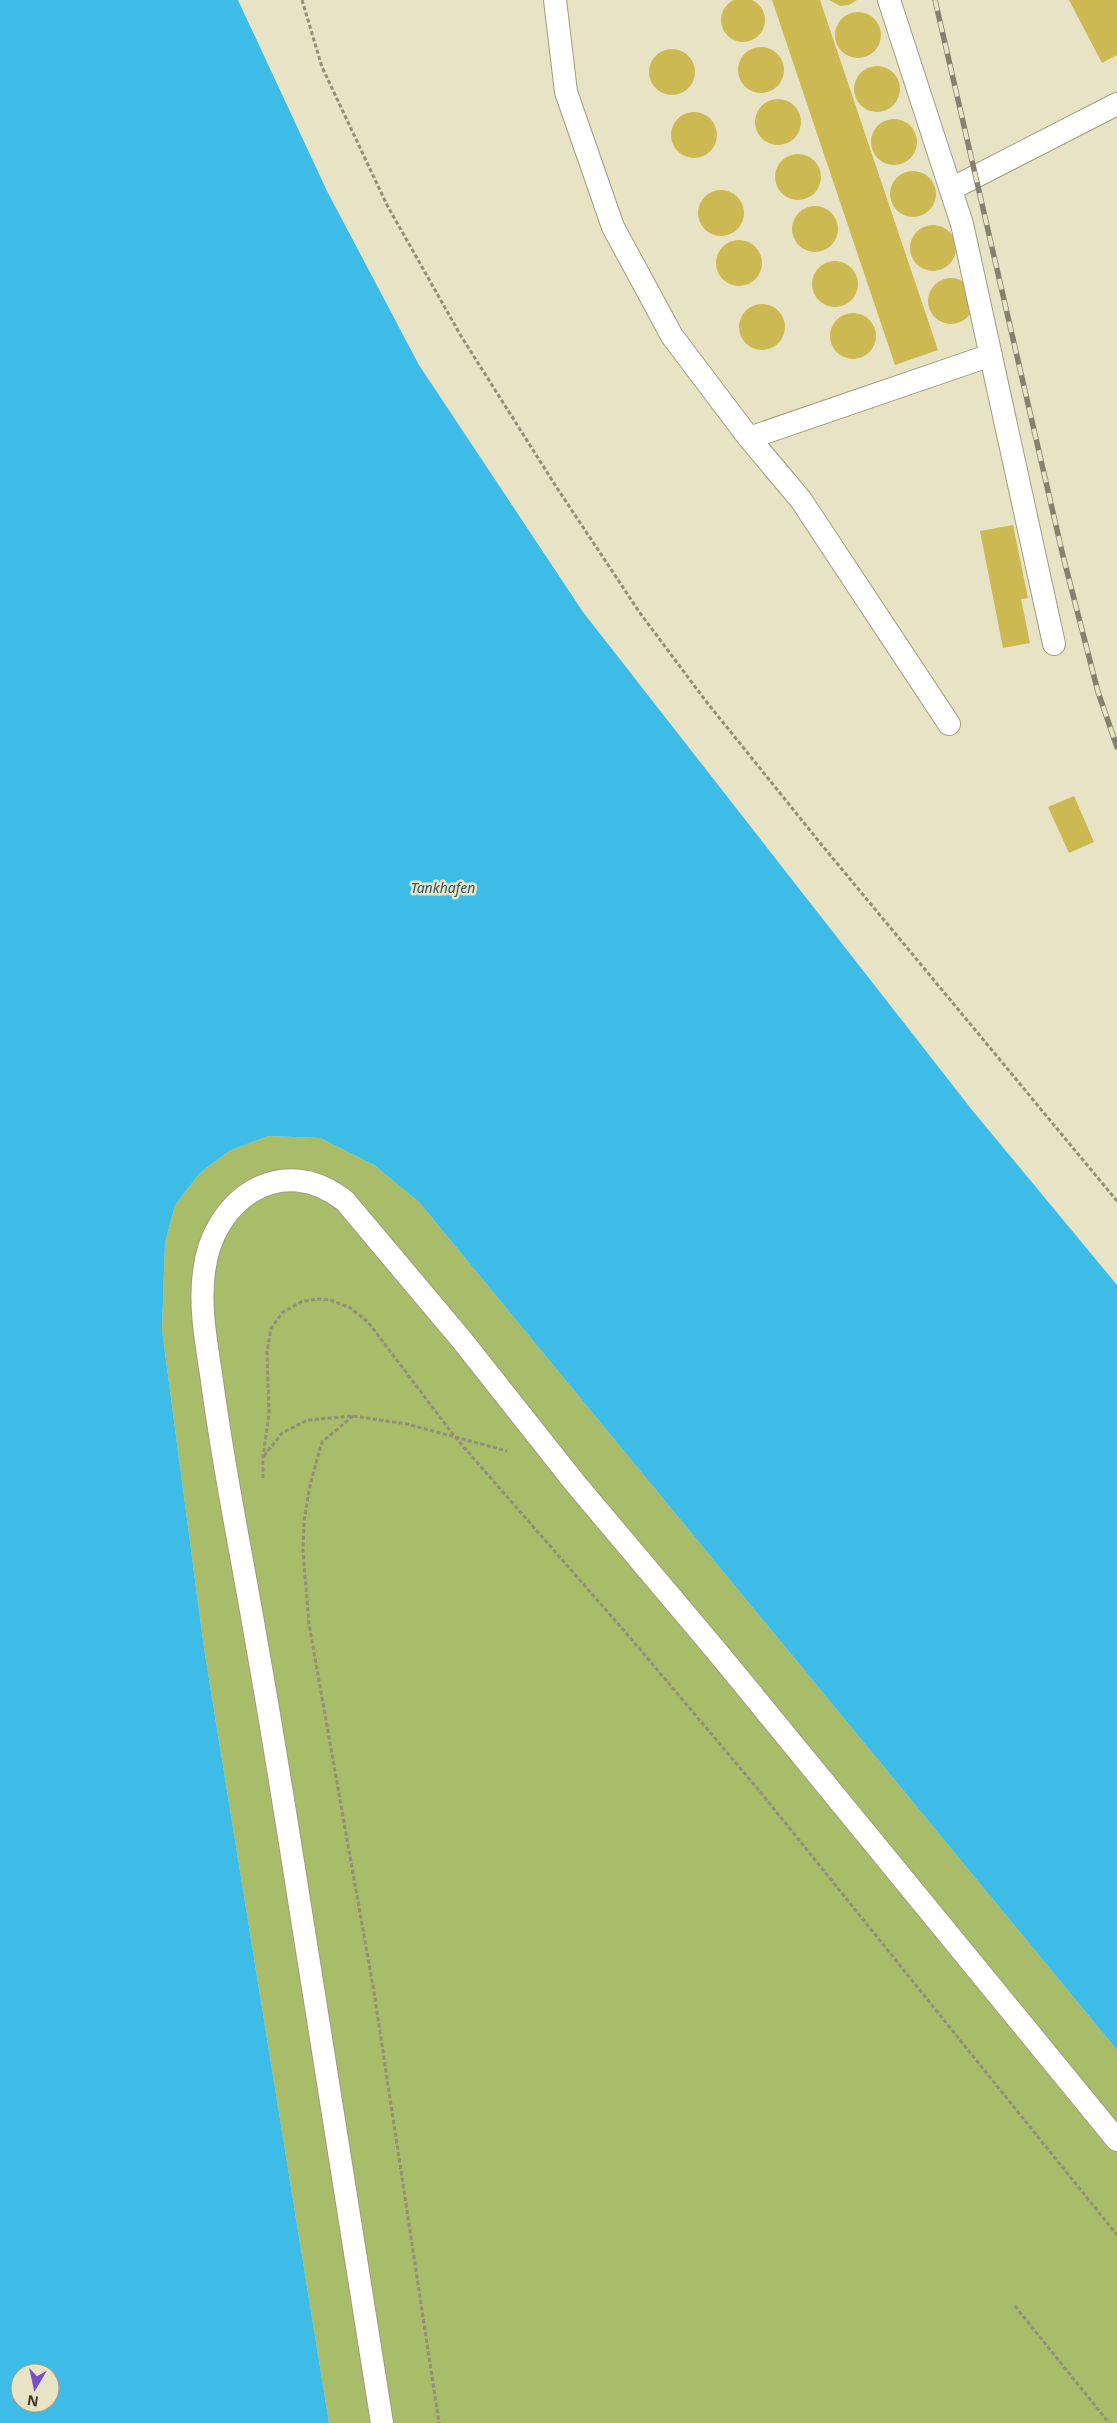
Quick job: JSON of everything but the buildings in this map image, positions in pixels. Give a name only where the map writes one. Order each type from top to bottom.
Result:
[{"type":"lane","points":[[555,0],[566,92],[613,227],[672,336],[748,438],[801,500],[950,724]]},
{"type":"lane","points":[[889,0],[962,224],[1054,644]]},
{"type":"lane","points":[[951,189],[1117,104]]},
{"type":"lane","points":[[748,438],[992,355]]},
{"type":"lane","points":[[382,2423],[259,1656],[217,1421],[206,1334],[204,1272],[214,1234],[225,1214],[234,1204],[250,1191],[271,1182],[295,1180],[321,1185],[345,1201],[461,1339],[575,1483],[719,1654],[1117,2140]]},
{"type":"path","points":[[302,0],[322,67],[387,205],[461,336],[557,488],[640,613],[705,700],[815,836],[1117,1201]]},
{"type":"path","points":[[263,1480],[263,1457],[269,1414],[267,1351],[272,1328],[291,1306],[316,1299],[330,1300],[349,1307],[368,1322],[455,1437],[633,1640],[762,1794],[1117,2235]]},
{"type":"path","points":[[353,1416],[322,1442],[316,1461],[304,1521],[305,1585],[309,1624],[374,1992],[438,2423]]},
{"type":"path","points":[[263,1457],[282,1433],[308,1420],[353,1416],[407,1424],[509,1452]]},
{"type":"path","points":[[1015,2306],[1109,2423]]},
{"type":"green space","points":[[268,1136],[320,1138],[374,1165],[419,1202],[1117,2050],[1117,2423],[329,2423],[204,1648],[162,1330],[165,1243],[175,1205],[200,1173],[229,1151]]},
{"type":"water","name":"Tankhafen","points":[[0,0],[238,0],[327,191],[419,365],[583,612],[972,1110],[1117,1285],[1117,2050],[419,1202],[374,1165],[320,1138],[268,1136],[229,1151],[200,1173],[175,1205],[165,1243],[162,1330],[204,1648],[329,2423],[0,2423]]},
{"type":"railway","points":[[935,0],[1063,556],[1098,692],[1117,747]]}]
